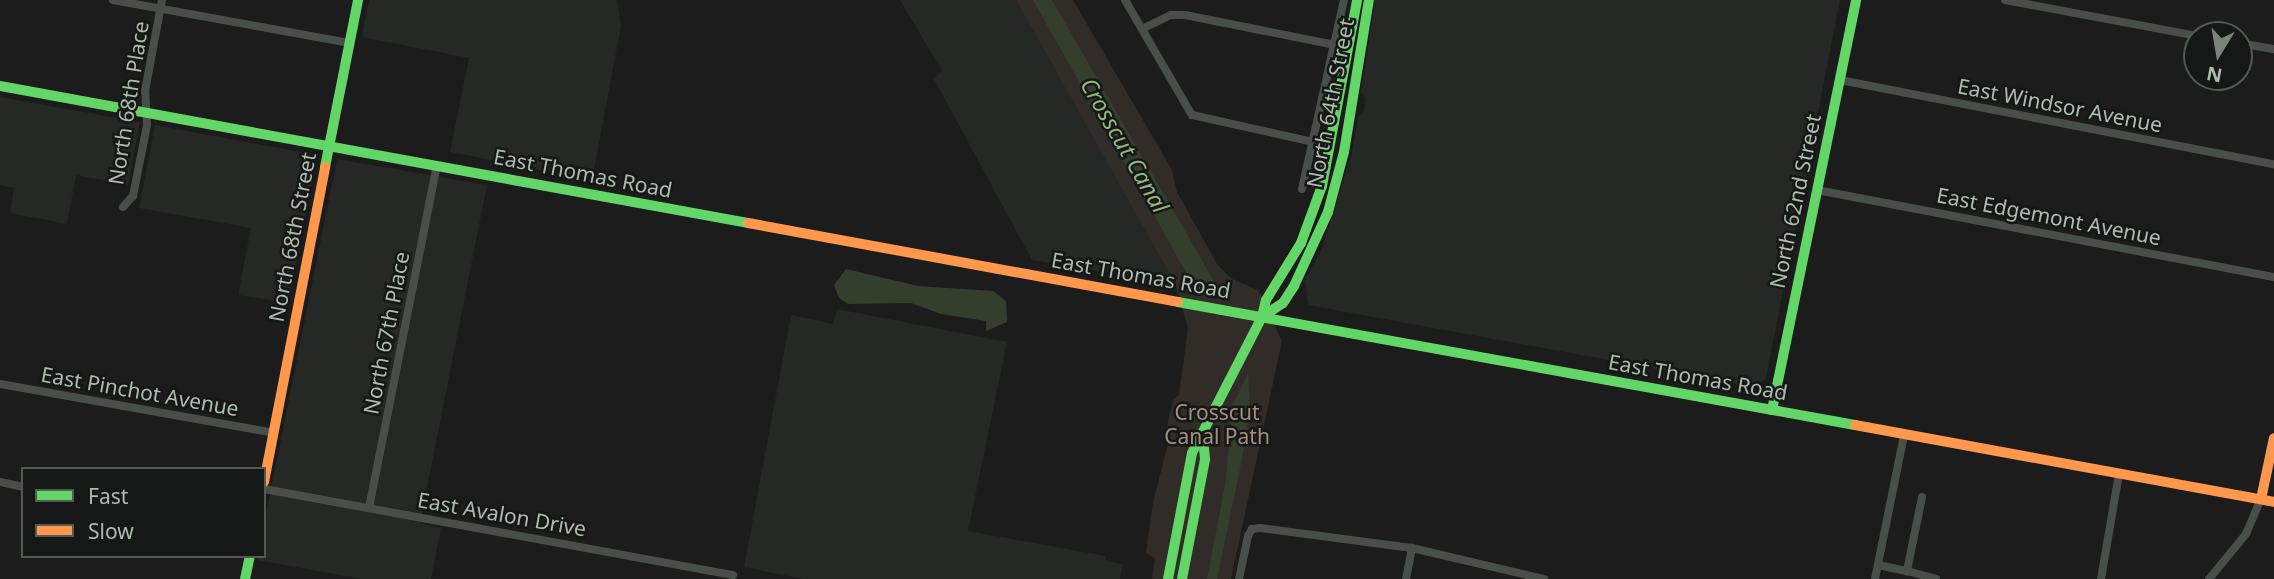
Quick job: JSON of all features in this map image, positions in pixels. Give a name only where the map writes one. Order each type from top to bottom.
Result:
[{"type":"main road","name":"North 68th Street","points":[[266,472],[358,0]]},
{"type":"main road","name":"North 64th Street","points":[[1168,579],[1192,453],[1203,438],[1226,383],[1262,317],[1266,300],[1301,243],[1328,161],[1357,0]]},
{"type":"main road","name":"North 64th Street","points":[[1262,317],[1283,303],[1306,264],[1341,165],[1369,0]]},
{"type":"main road","name":"North 62nd Street","points":[[1772,411],[1856,0]]},
{"type":"main road","name":"East Thomas Road","points":[[0,86],[2274,502]]},
{"type":"main road","points":[[1328,161],[1341,165]]},
{"type":"main road","name":"North 64th Street","points":[[1182,579],[1205,459],[1203,438]]},
{"type":"main road","points":[[2261,499],[2274,438]]},
{"type":"main road","points":[[245,579],[250,558]]},
{"type":"street","points":[[113,0],[161,4],[350,43]]},
{"type":"street","points":[[1125,0],[1192,115],[1314,142]]},
{"type":"street","name":"North 64th Street","points":[[1302,189],[1344,0]]},
{"type":"street","points":[[2005,0],[2183,33]]},
{"type":"street","name":"North 68th Place","points":[[123,207],[132,196],[161,4]]},
{"type":"street","points":[[1142,29],[1171,15],[1185,15],[1335,45]]},
{"type":"street","points":[[2253,45],[2274,49]]},
{"type":"street","name":"East Windsor Avenue","points":[[1840,80],[2274,164]]},
{"type":"street","name":"North 67th Place","points":[[369,508],[437,166]]},
{"type":"street","name":"East Edgemont Avenue","points":[[1817,190],[2274,277]]},
{"type":"street","name":"East Pinchot Avenue","points":[[0,384],[274,433]]},
{"type":"street","points":[[1875,579],[1904,435]]},
{"type":"street","points":[[2101,579],[2119,474]]},
{"type":"street","points":[[0,482],[21,486]]},
{"type":"street","name":"East Avalon Drive","points":[[266,489],[733,575]]},
{"type":"street","points":[[1907,571],[1922,497]]},
{"type":"street","points":[[2208,579],[2246,534],[2261,499]]},
{"type":"street","points":[[1239,579],[1252,529],[1412,548],[1544,579]]},
{"type":"street","points":[[1406,579],[1412,548]]},
{"type":"street","points":[[1878,565],[1936,579]]},
{"type":"shaded area","points":[[369,0],[617,0],[621,26],[592,180],[450,152],[469,58],[362,37]]},
{"type":"shaded area","points":[[900,0],[1016,0],[1175,284],[1032,260],[934,79],[942,71]]},
{"type":"shaded area","points":[[1375,0],[1840,0],[1766,378],[1756,387],[1308,305],[1305,280],[1322,248],[1352,153],[1358,116],[1364,111],[1366,99],[1361,92]]},
{"type":"shaded area","points":[[0,97],[140,122],[128,185],[76,175],[67,224],[10,213],[14,188],[0,185]]},
{"type":"shaded area","points":[[155,125],[317,155],[288,303],[238,295],[251,228],[139,208]]},
{"type":"shaded area","points":[[337,159],[487,185],[420,523],[441,528],[431,579],[361,579],[257,560],[266,558],[266,514]]},
{"type":"shaded area","points":[[837,309],[1007,342],[968,531],[1106,556],[1106,561],[1123,564],[1120,579],[803,579],[744,567],[791,315],[833,324]]},
{"type":"green space","name":"Crosscut Canal Path","points":[[1016,0],[1073,0],[1172,170],[1177,192],[1217,264],[1232,279],[1258,290],[1282,341],[1231,579],[1152,579],[1155,558],[1146,553],[1153,502],[1170,436],[1166,431],[1173,399],[1179,395],[1188,328],[1175,284]]},
{"type":"water","name":"Crosscut Canal","points":[[1033,0],[1052,0],[1222,295],[1196,290]]},
{"type":"water","points":[[846,269],[918,286],[993,291],[1006,301],[1007,322],[986,331],[986,321],[941,314],[911,303],[848,304],[839,298],[834,285]]},
{"type":"water","points":[[1248,373],[1250,413],[1239,474],[1217,579],[1207,579],[1225,485],[1233,404]]},
{"type":"traffic: fast","points":[[325,167],[358,0]]},
{"type":"traffic: fast","points":[[1168,579],[1192,453],[1262,317],[1266,300],[1301,243],[1322,186],[1357,0]]},
{"type":"traffic: fast","points":[[1262,317],[1283,303],[1294,286],[1328,212],[1344,152],[1369,0]]},
{"type":"traffic: fast","points":[[1772,410],[1856,0]]},
{"type":"traffic: fast","points":[[0,86],[748,223]]},
{"type":"traffic: fast","points":[[1178,302],[1855,425]]},
{"type":"traffic: fast","points":[[1182,579],[1205,459],[1203,438]]},
{"type":"traffic: fast","points":[[245,579],[250,558]]},
{"type":"traffic: slow","points":[[266,472],[325,167]]},
{"type":"traffic: slow","points":[[748,223],[1178,302]]},
{"type":"traffic: slow","points":[[1855,425],[2274,502]]},
{"type":"traffic: slow","points":[[2261,499],[2274,438]]}]
